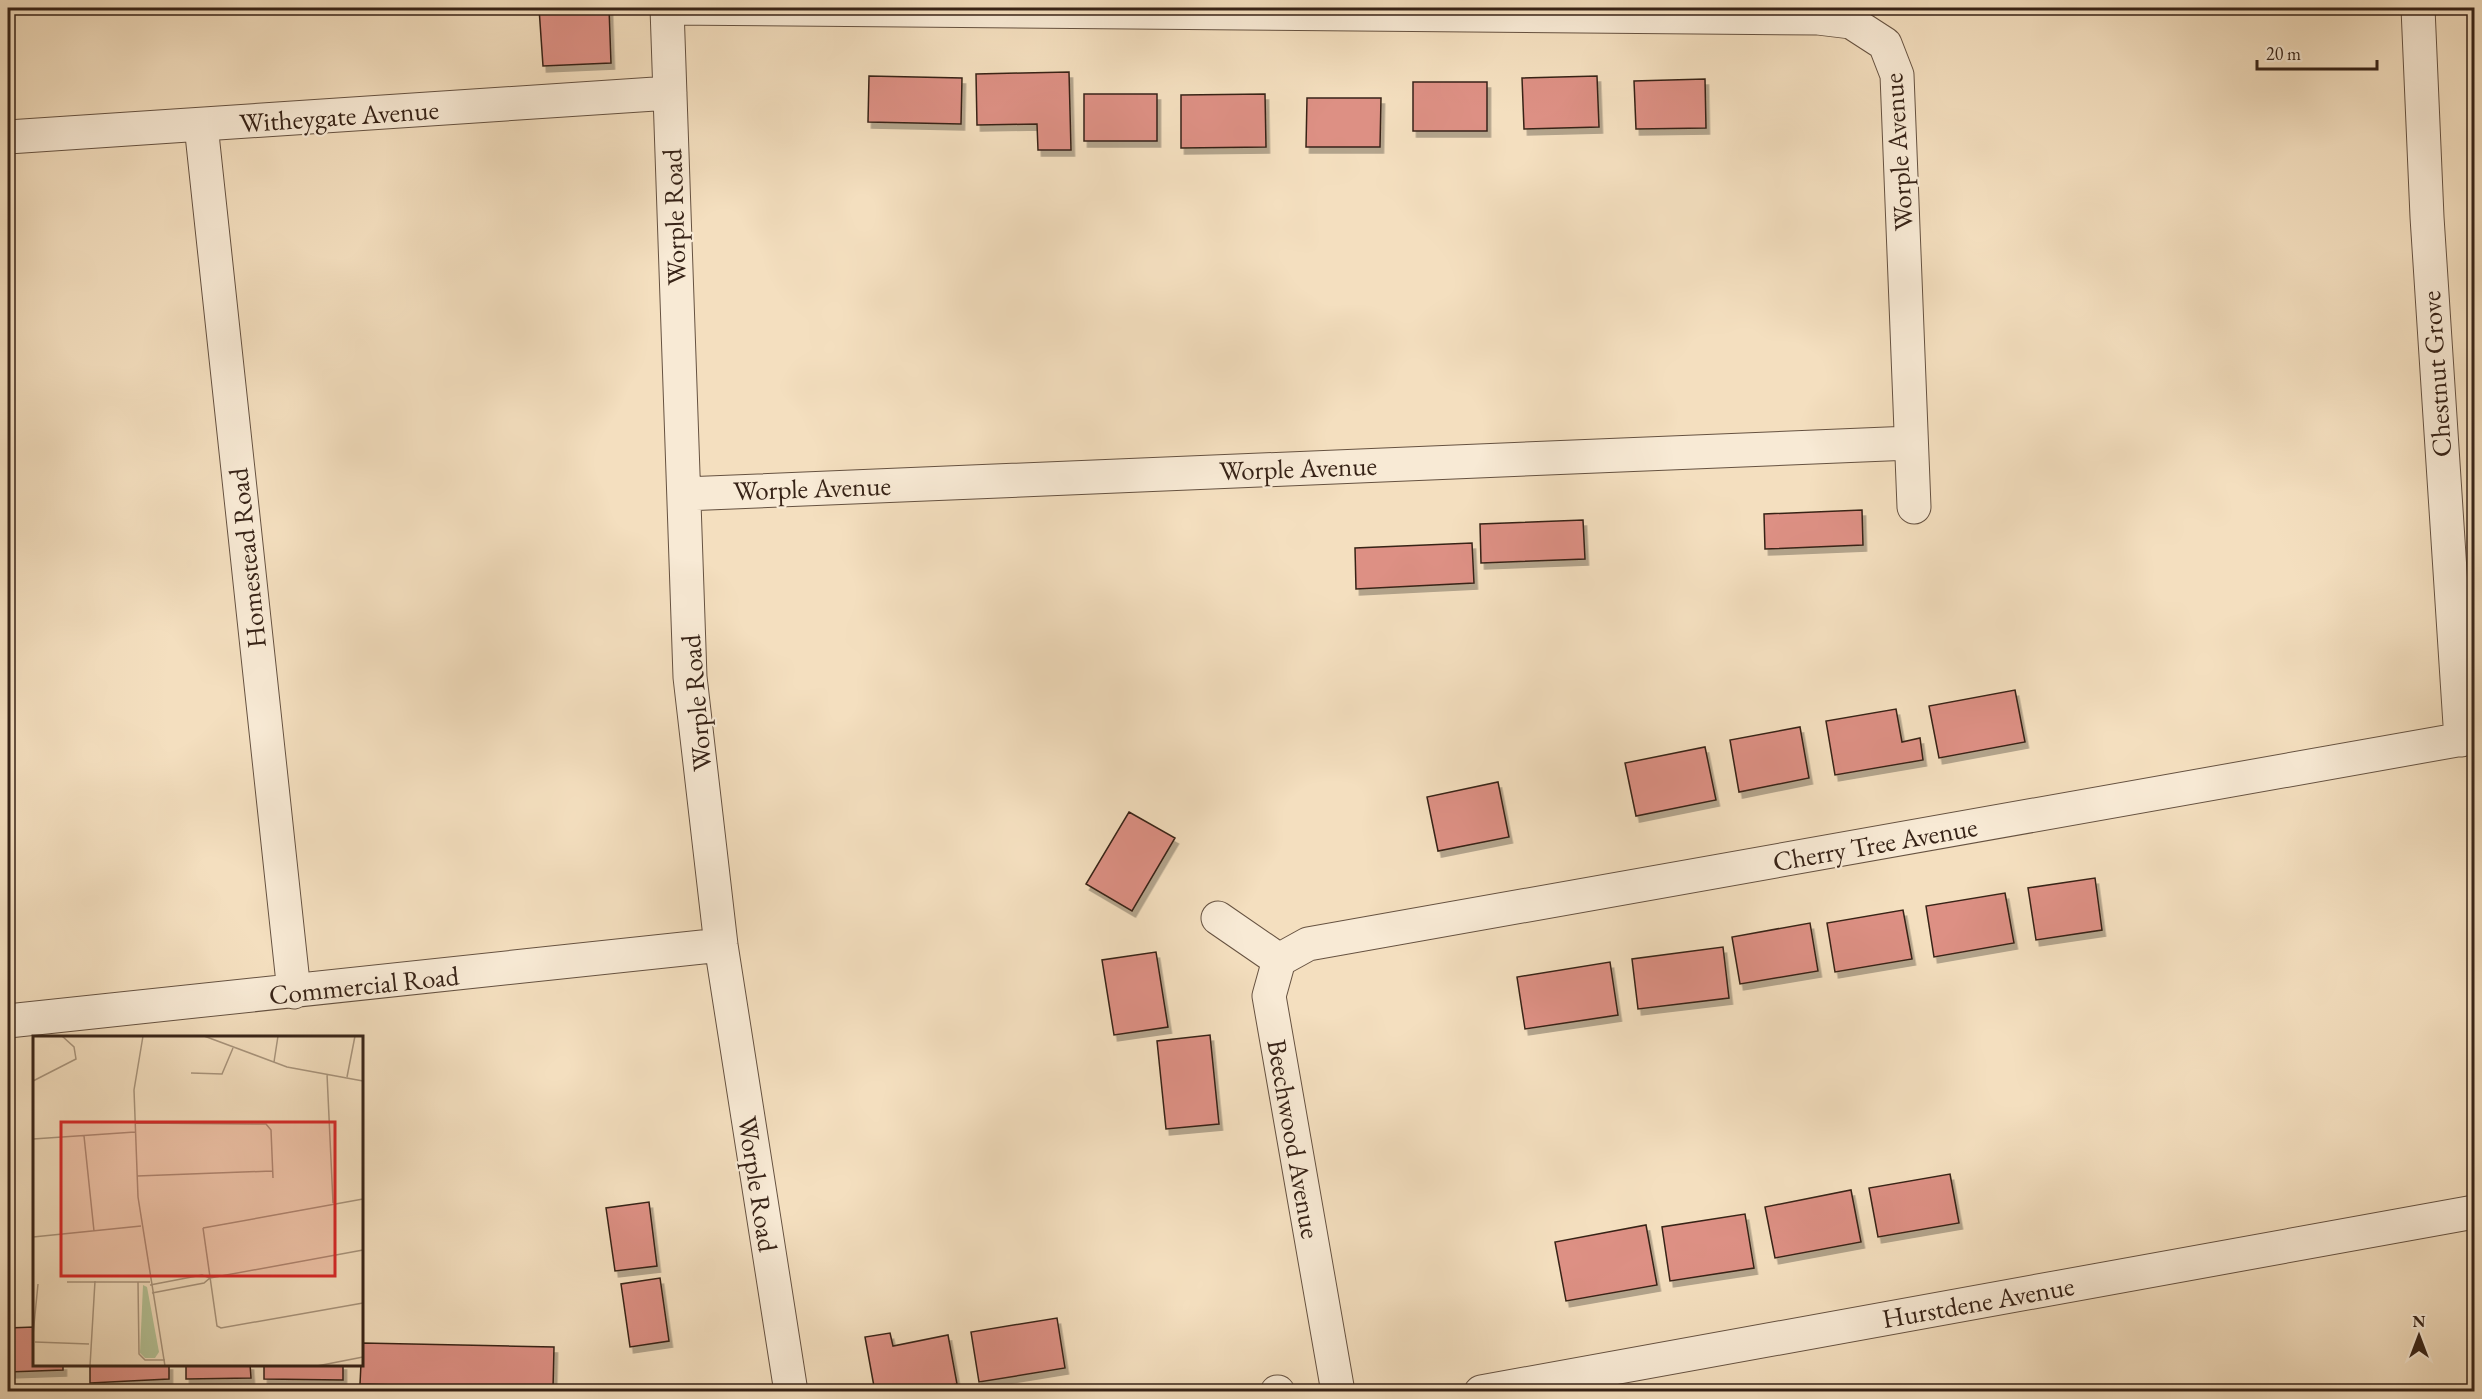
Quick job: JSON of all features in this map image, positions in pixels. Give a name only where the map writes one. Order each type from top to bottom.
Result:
[{"type":"street","name":"Worple Road","points":[[667,8],[690,677],[721,945],[791,1392]]},
{"type":"street","name":"Worple Avenue","points":[[667,8],[1806,18],[1851,22],[1885,44],[1897,75],[1914,507]]},
{"type":"street","name":"Chestnut Grove","points":[[2418,8],[2427,228],[2468,739]]},
{"type":"street","name":"Witheygate Avenue","points":[[8,136],[670,93]]},
{"type":"street","name":"Homestead Road","points":[[201,125],[294,992]]},
{"type":"street","name":"Worple Avenue","points":[[684,494],[1911,443]]},
{"type":"street","name":"Cherry Tree Avenue","points":[[1279,960],[1308,944],[2468,739]]},
{"type":"street","points":[[1218,918],[1279,960]]},
{"type":"street","name":"Commercial Road","points":[[8,1021],[721,945]]},
{"type":"street","name":"Beechwood Avenue","points":[[1279,960],[1269,996],[1338,1392]]},
{"type":"street","name":"Hurstdene Avenue","points":[[1481,1392],[2475,1212]]},
{"type":"building","points":[[539,8],[609,8],[611,63],[543,66]]},
{"type":"building","points":[[1069,72],[1071,150],[1038,150],[1037,124],[977,125],[976,74]]},
{"type":"building","points":[[869,76],[962,78],[961,124],[868,122]]},
{"type":"building","points":[[1597,76],[1599,127],[1524,129],[1522,78]]},
{"type":"building","points":[[1705,79],[1706,128],[1636,129],[1634,81]]},
{"type":"building","points":[[1413,82],[1487,82],[1487,131],[1413,131]]},
{"type":"building","points":[[1084,94],[1157,94],[1157,141],[1084,141]]},
{"type":"building","points":[[1265,94],[1266,147],[1181,148],[1181,95]]},
{"type":"building","points":[[1307,98],[1381,98],[1380,147],[1306,147]]},
{"type":"building","points":[[1862,510],[1863,545],[1765,549],[1764,514]]},
{"type":"building","points":[[1583,520],[1585,559],[1481,563],[1480,524]]},
{"type":"building","points":[[1472,543],[1474,583],[1356,589],[1355,548]]},
{"type":"building","points":[[2015,690],[2025,742],[1939,758],[1929,706]]},
{"type":"building","points":[[1896,709],[1902,742],[1920,738],[1923,760],[1835,775],[1826,721]]},
{"type":"building","points":[[1800,727],[1809,778],[1739,792],[1730,740]]},
{"type":"building","points":[[1705,747],[1716,800],[1636,816],[1625,763]]},
{"type":"building","points":[[1498,782],[1509,837],[1438,851],[1427,797]]},
{"type":"building","points":[[1129,812],[1175,838],[1132,911],[1086,884]]},
{"type":"building","points":[[2095,878],[2102,930],[2036,940],[2028,888]]},
{"type":"building","points":[[2005,893],[2014,943],[1934,957],[1926,906]]},
{"type":"building","points":[[1903,910],[1912,959],[1835,972],[1827,923]]},
{"type":"building","points":[[1810,923],[1818,971],[1740,984],[1732,937]]},
{"type":"building","points":[[1723,947],[1729,998],[1638,1009],[1632,959]]},
{"type":"building","points":[[1156,952],[1168,1027],[1114,1035],[1102,960]]},
{"type":"building","points":[[1610,962],[1618,1015],[1525,1029],[1517,977]]},
{"type":"building","points":[[1210,1035],[1219,1124],[1166,1129],[1157,1041]]},
{"type":"building","points":[[1950,1174],[1959,1223],[1878,1237],[1869,1188]]},
{"type":"building","points":[[1851,1190],[1861,1242],[1775,1258],[1765,1207]]},
{"type":"building","points":[[649,1202],[657,1266],[615,1271],[606,1208]]},
{"type":"building","points":[[1745,1214],[1754,1268],[1670,1281],[1662,1227]]},
{"type":"building","points":[[1646,1225],[1657,1285],[1566,1301],[1555,1242]]},
{"type":"building","points":[[660,1278],[669,1341],[630,1347],[621,1284]]},
{"type":"building","points":[[1057,1318],[1065,1368],[979,1382],[971,1332]]},
{"type":"building","points":[[33,1327],[33,1366],[63,1366],[63,1370],[8,1372],[8,1328]]},
{"type":"building","points":[[890,1333],[893,1346],[948,1335],[957,1384],[918,1392],[875,1392],[865,1337]]},
{"type":"building","points":[[363,1343],[554,1347],[553,1389],[360,1384]]},
{"type":"building","points":[[90,1366],[169,1366],[169,1379],[90,1383]]},
{"type":"building","points":[[186,1366],[250,1366],[251,1378],[186,1379]]},
{"type":"building","points":[[264,1366],[343,1366],[343,1380],[264,1379]]}]
